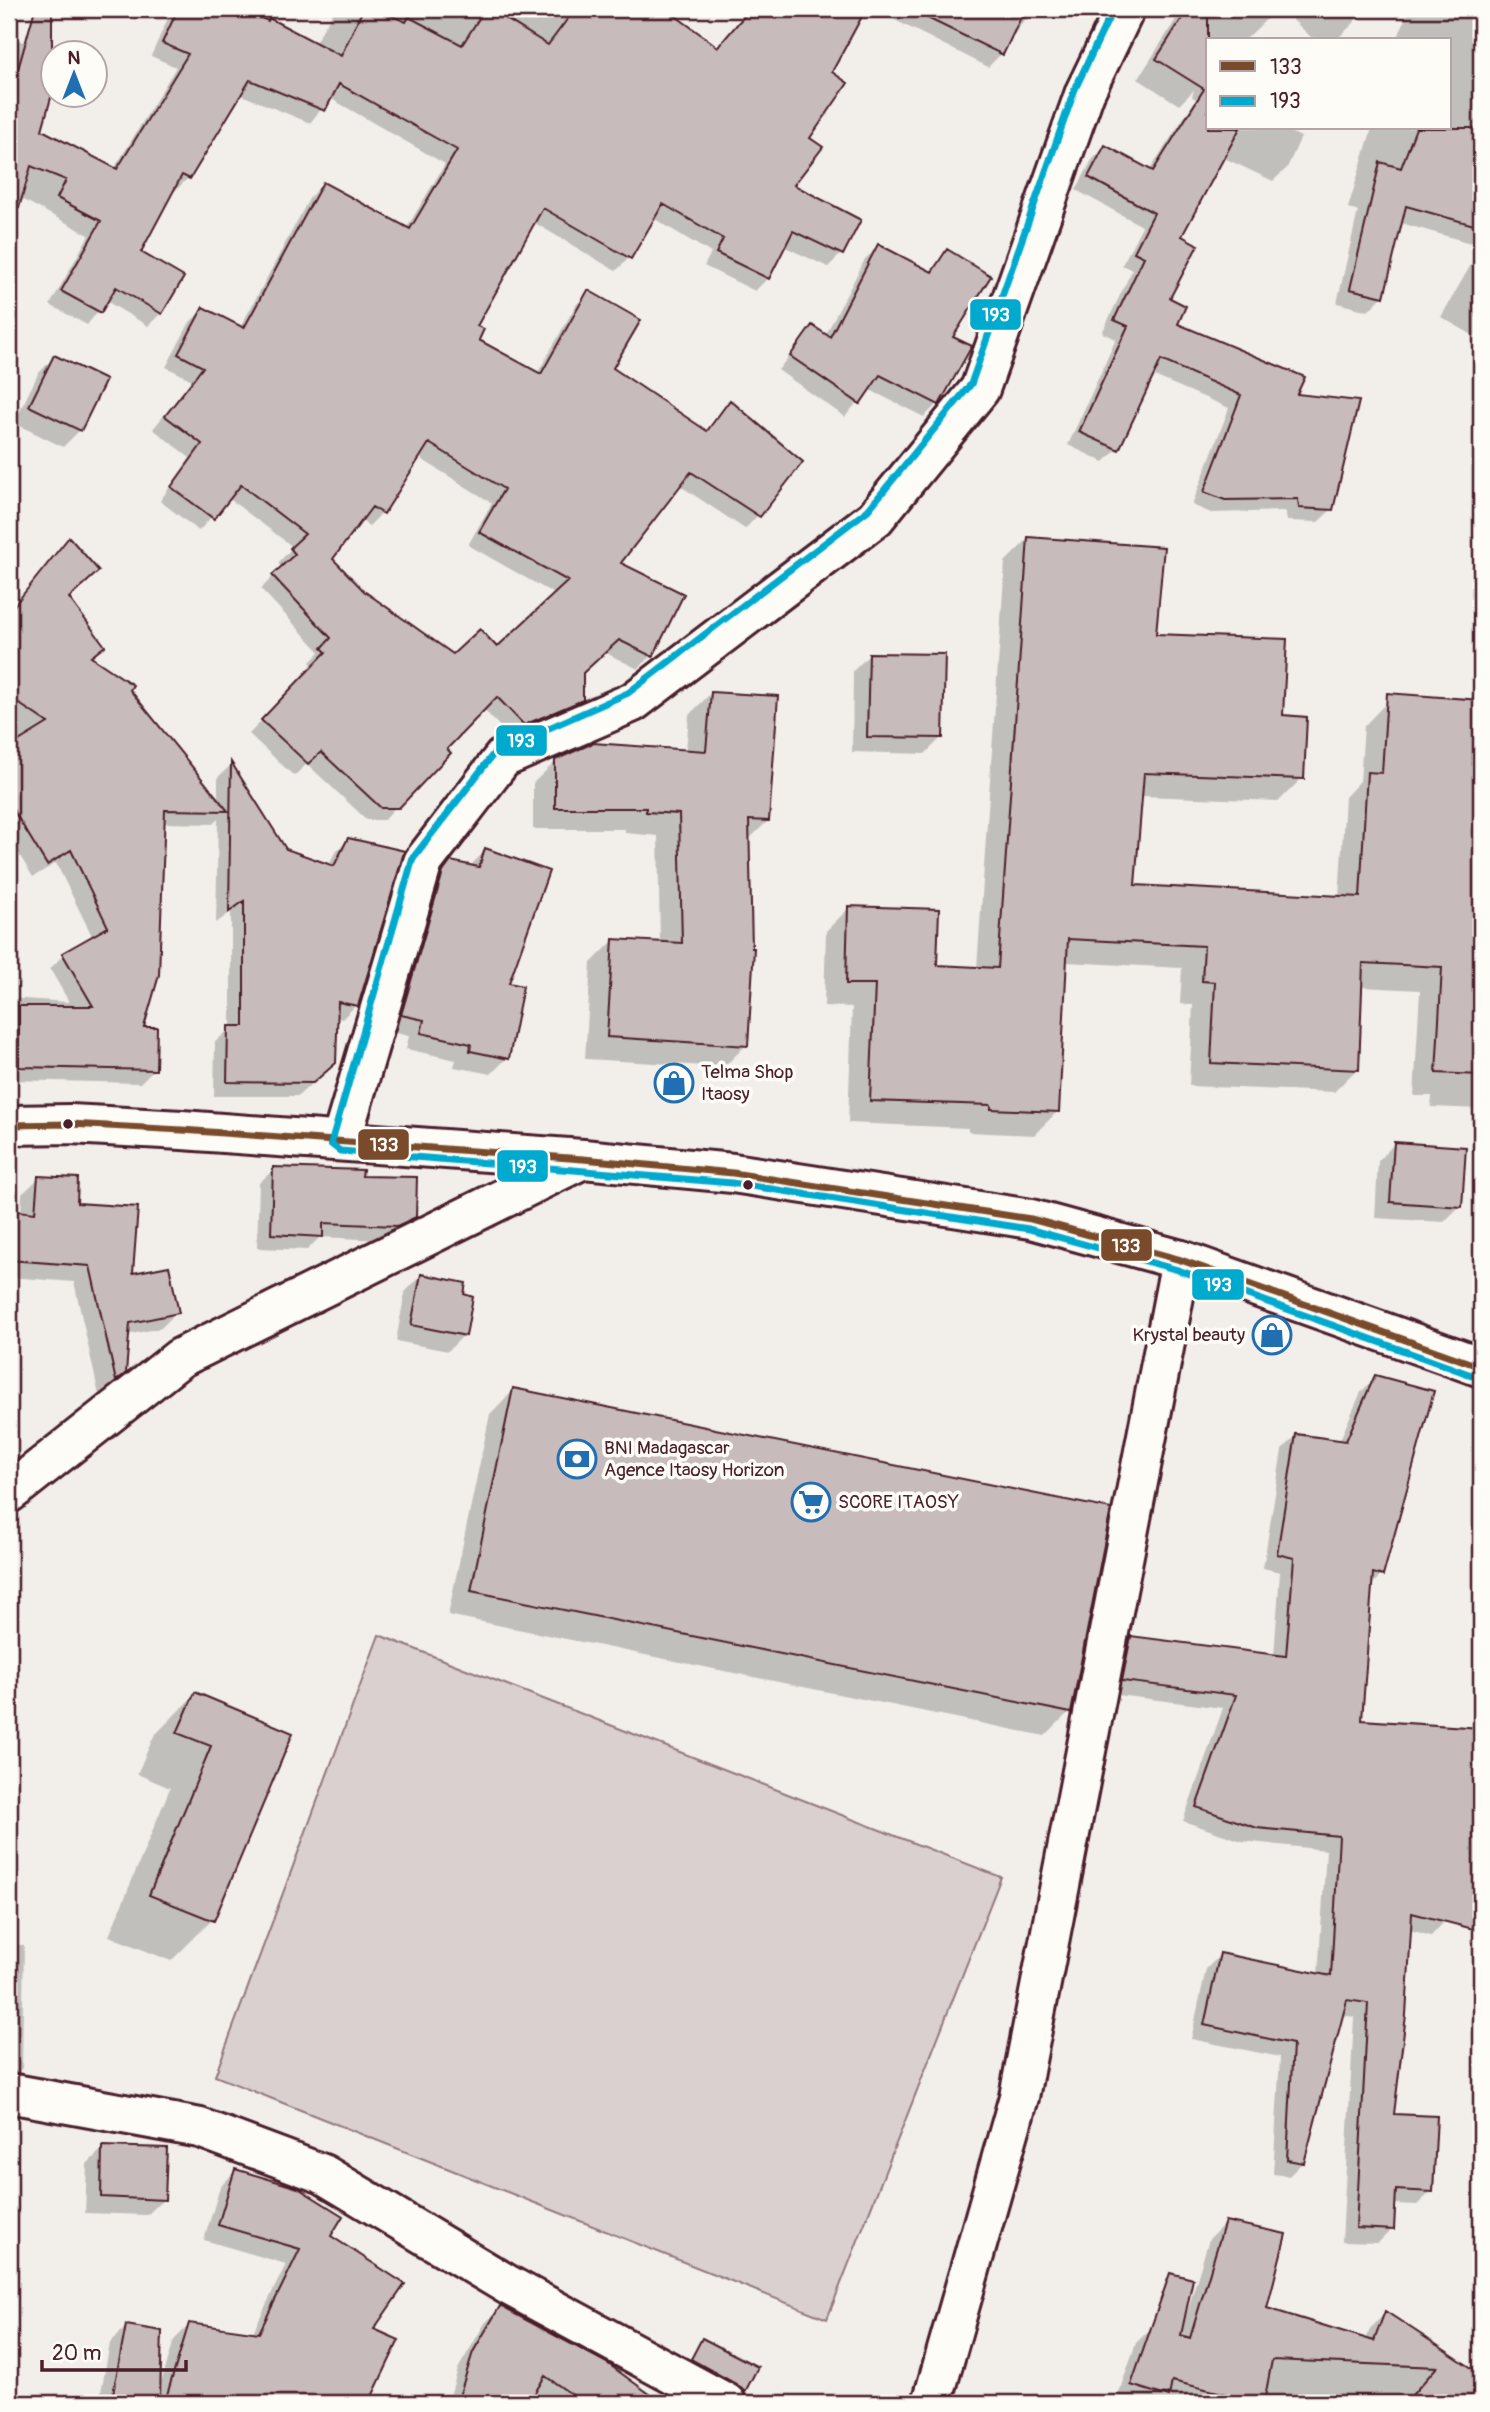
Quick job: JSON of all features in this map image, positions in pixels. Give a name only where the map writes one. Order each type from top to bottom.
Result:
[{"type":"street","points":[[341,1141],[423,863],[503,758],[633,702],[875,517],[980,389],[1085,92],[1125,9]]},
{"type":"street","points":[[9,1125],[70,1124],[583,1159],[733,1173],[1031,1219],[1181,1260],[1481,1367]]},
{"type":"street","points":[[9,1493],[180,1358],[583,1159]]},
{"type":"street","points":[[932,2403],[1019,2097],[1181,1260]]},
{"type":"street","points":[[9,2093],[200,2127],[323,2174],[508,2285],[726,2403]]},
{"type":"shaded area","points":[[379,1635],[1001,1877],[827,2319],[215,2076]]},
{"type":"building","points":[[35,9],[52,9],[52,38],[38,38],[38,108],[48,108],[42,130],[117,169],[188,54],[162,43],[178,9],[240,9],[268,21],[269,18],[341,56],[363,9],[376,9],[406,22],[409,17],[462,45],[485,9],[490,9],[548,45],[575,9],[666,9],[718,47],[750,9],[866,9],[832,72],[848,83],[810,138],[823,147],[794,185],[861,220],[843,255],[793,231],[769,279],[716,253],[723,239],[663,204],[631,259],[543,208],[477,326],[484,329],[479,340],[541,374],[588,290],[641,320],[613,368],[707,431],[730,400],[803,462],[760,517],[691,472],[621,563],[684,594],[653,657],[619,640],[583,673],[583,700],[524,725],[497,697],[447,749],[451,753],[399,808],[381,808],[321,752],[308,764],[261,720],[326,652],[322,648],[331,638],[272,575],[295,554],[290,548],[305,534],[241,485],[214,519],[171,487],[202,444],[165,416],[203,367],[178,354],[203,307],[244,328],[323,182],[410,229],[457,150],[339,84],[325,111],[250,80],[190,179],[182,175],[141,252],[184,277],[162,314],[116,287],[101,313],[61,291],[101,221],[57,198],[66,180],[31,166],[19,208],[9,206],[9,101]],"holes":[[[429,443],[504,489],[479,532],[568,581],[497,647],[480,629],[453,654],[364,591],[333,559],[372,507],[384,514]]]},
{"type":"building","points":[[909,9],[1025,9],[1003,55]]},
{"type":"building","points":[[1188,9],[1208,9],[1206,130],[1239,130],[1182,236],[1198,245],[1170,298],[1186,306],[1178,324],[1305,377],[1297,394],[1359,401],[1333,510],[1299,508],[1298,499],[1225,500],[1204,492],[1241,395],[1161,360],[1119,450],[1079,432],[1128,326],[1114,320],[1144,257],[1134,252],[1154,213],[1088,177],[1105,145],[1153,171],[1204,89],[1156,59]]},
{"type":"building","points":[[1481,128],[1481,227],[1406,206],[1384,297],[1350,289],[1380,162],[1401,168],[1415,130]]},
{"type":"building","points":[[878,244],[932,272],[947,249],[991,276],[953,337],[972,346],[939,405],[880,375],[860,404],[790,356],[812,325],[830,337]]},
{"type":"building","points":[[54,355],[106,380],[81,431],[29,406]]},
{"type":"building","points":[[69,537],[99,571],[69,598],[105,646],[91,657],[133,685],[130,690],[228,811],[165,810],[159,975],[144,1027],[157,1027],[156,1070],[19,1067],[19,1006],[93,1006],[62,953],[108,927],[71,850],[47,865],[9,803],[9,747],[48,723],[9,697],[9,612]]},
{"type":"building","points":[[1028,537],[1164,547],[1156,634],[1287,639],[1283,715],[1307,717],[1304,779],[1144,773],[1135,885],[1360,897],[1367,772],[1382,773],[1387,693],[1481,700],[1481,1075],[1436,1073],[1442,967],[1363,963],[1359,1070],[1211,1063],[1215,982],[1202,981],[1204,946],[1068,939],[1059,1112],[991,1109],[991,1105],[870,1101],[875,984],[846,984],[848,906],[939,909],[937,965],[998,968]]},
{"type":"building","points":[[869,653],[945,654],[943,738],[867,737]]},
{"type":"building","points":[[711,692],[778,696],[769,821],[749,820],[754,948],[748,1046],[607,1037],[613,939],[682,943],[679,814],[646,812],[646,808],[555,808],[555,760],[593,743],[706,751]]},
{"type":"building","points":[[231,762],[286,849],[334,866],[348,838],[405,851],[358,1006],[338,1002],[336,1063],[313,1083],[227,1082],[228,1026],[244,1026],[244,901],[229,912]]},
{"type":"building","points":[[485,848],[549,871],[509,983],[523,986],[509,1059],[470,1051],[471,1044],[421,1033],[424,1020],[401,1015],[443,872],[451,861],[479,867]]},
{"type":"building","points":[[1394,1142],[1466,1147],[1462,1207],[1390,1202]]},
{"type":"building","points":[[273,1167],[363,1170],[362,1176],[417,1177],[416,1217],[397,1226],[323,1223],[323,1237],[271,1234]]},
{"type":"building","points":[[38,1176],[78,1178],[77,1203],[138,1207],[133,1273],[169,1266],[179,1313],[130,1323],[126,1373],[116,1381],[90,1266],[9,1260],[9,1210],[35,1213]]},
{"type":"building","points":[[421,1274],[466,1283],[464,1294],[473,1297],[466,1336],[411,1325]]},
{"type":"building","points":[[1375,1375],[1434,1391],[1383,1576],[1373,1573],[1362,1720],[1481,1728],[1477,1785],[1481,1786],[1481,1931],[1412,1913],[1406,2015],[1394,2114],[1437,2116],[1433,2192],[1396,2190],[1394,2230],[1356,2228],[1368,2003],[1347,2000],[1304,2163],[1287,2160],[1293,2044],[1204,2025],[1220,1953],[1331,1976],[1339,1836],[1257,1828],[1196,1807],[1236,1695],[1122,1681],[1131,1636],[1286,1656],[1294,1558],[1277,1554],[1296,1434],[1346,1441]]},
{"type":"building","points":[[513,1388],[1111,1509],[1071,1713],[471,1591]]},
{"type":"building","points":[[195,1692],[293,1733],[214,1921],[149,1895],[211,1746],[177,1733]]},
{"type":"building","points":[[102,2146],[167,2148],[165,2200],[101,2197]]},
{"type":"building","points":[[235,2169],[298,2188],[343,2216],[331,2236],[405,2284],[374,2329],[399,2340],[369,2403],[199,2403],[166,2398],[189,2323],[259,2333],[300,2249],[218,2225]]},
{"type":"building","points":[[1225,2221],[1286,2234],[1267,2308],[1374,2341],[1385,2311],[1481,2374],[1481,2403],[1405,2403],[1437,2367],[1272,2360],[1264,2403],[1172,2381],[1169,2397],[1131,2385],[1170,2273],[1193,2279],[1181,2335],[1190,2338]]},
{"type":"building","points":[[500,2306],[607,2363],[662,2403],[584,2403],[545,2376],[529,2403],[457,2403],[473,2352]]},
{"type":"building","points":[[126,2325],[162,2331],[160,2397],[151,2396],[150,2403],[112,2399]]},
{"type":"building","points":[[702,2338],[758,2367],[745,2392],[736,2384],[691,2359]]},
{"type":"transit line","name":"193","points":[[1113,9],[1075,89],[971,384],[868,510],[628,693],[495,752],[413,858],[331,1144],[340,1151],[732,1183],[1029,1229],[1178,1270],[1477,1377]]},
{"type":"transit line","name":"133","points":[[9,1125],[70,1124],[182,1130],[583,1159],[733,1173],[1031,1219],[1181,1260],[1481,1367]]},
{"type":"place","name":"Telma Shop Itaosy","points":[[674,1083]]},
{"type":"place","name":"Krystal beauty","points":[[1272,1335]]},
{"type":"place","name":"BNI Madagascar Agence Itaosy Horizon","points":[[577,1459]]},
{"type":"place","name":"SCORE ITAOSY","points":[[811,1502]]}]
